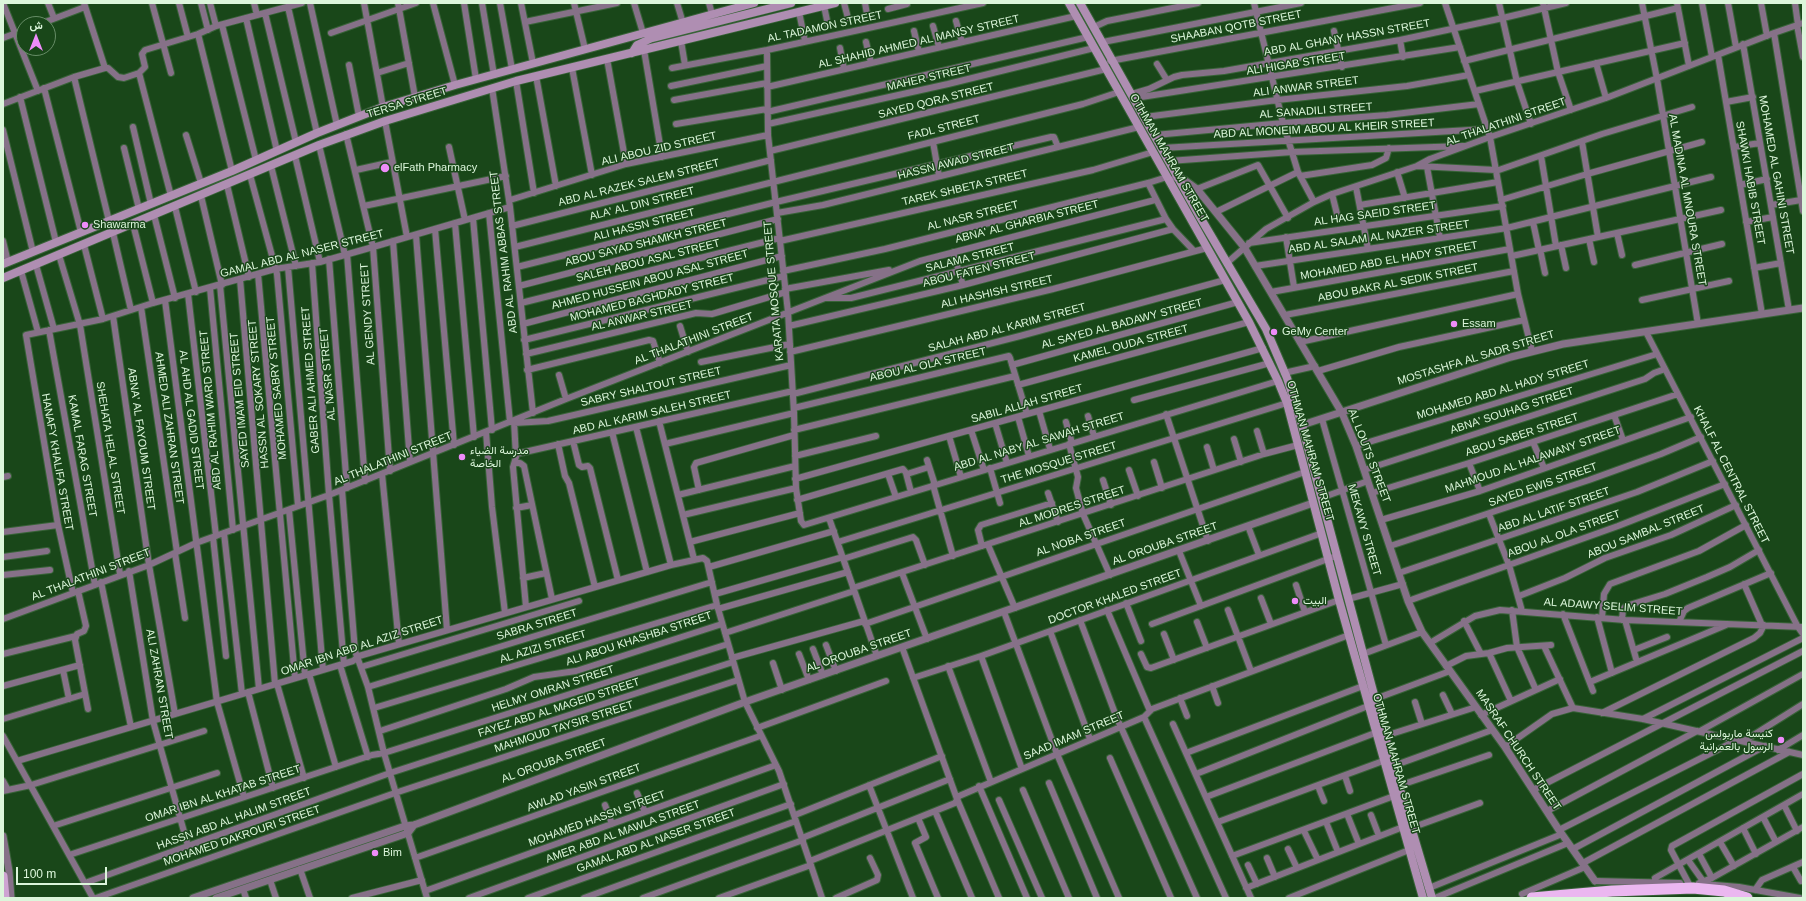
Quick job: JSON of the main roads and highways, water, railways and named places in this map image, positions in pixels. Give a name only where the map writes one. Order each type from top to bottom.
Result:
[{"type":"highway","points":[[1527,896],[1692,888],[1724,891],[1747,898]]},
{"type":"main road","name":"TERSA STREET","points":[[6,263],[232,171],[317,132],[394,103],[533,63],[683,23],[712,14],[729,6],[754,3]]},
{"type":"main road","points":[[632,53],[637,45],[652,38],[791,3]]},
{"type":"main road","name":"TERSA STREET","points":[[3,278],[175,207],[319,145],[385,121],[516,81],[835,3]]},
{"type":"main road","name":"OTHMAN MAHRAM STREET","points":[[1069,3],[1249,322],[1263,348],[1287,403],[1322,533],[1348,599],[1398,786],[1407,828],[1409,850],[1423,898]]},
{"type":"main road","name":"OTHMAN MAHRAM STREET","points":[[1080,3],[1266,329],[1284,373],[1302,425],[1321,498],[1333,558],[1339,600],[1368,706],[1394,796],[1432,898]]},
{"type":"main road","points":[[441,89],[438,94],[439,100],[447,103]]},
{"type":"main road","points":[[394,103],[402,106],[403,110],[401,116]]},
{"type":"main road","points":[[3,876],[5,898]]},
{"type":"tunnel","points":[[1595,881],[1607,898]]},
{"type":"place","name":"elFath Pharmacy","points":[[385,168]]},
{"type":"place","name":"Shawarma","points":[[85,225]]},
{"type":"place","name":"Essam","points":[[1454,324]]},
{"type":"place","name":"GeMy Center","points":[[1274,332]]},
{"type":"place","name":"مدرسة الضياء الخاصة","points":[[462,457]]},
{"type":"place","name":"البيت","points":[[1295,601]]},
{"type":"place","name":"كنيسة ماربولس الرسول بالعمرانية","points":[[1781,740]]},
{"type":"place","name":"Bim","points":[[375,853]]}]
